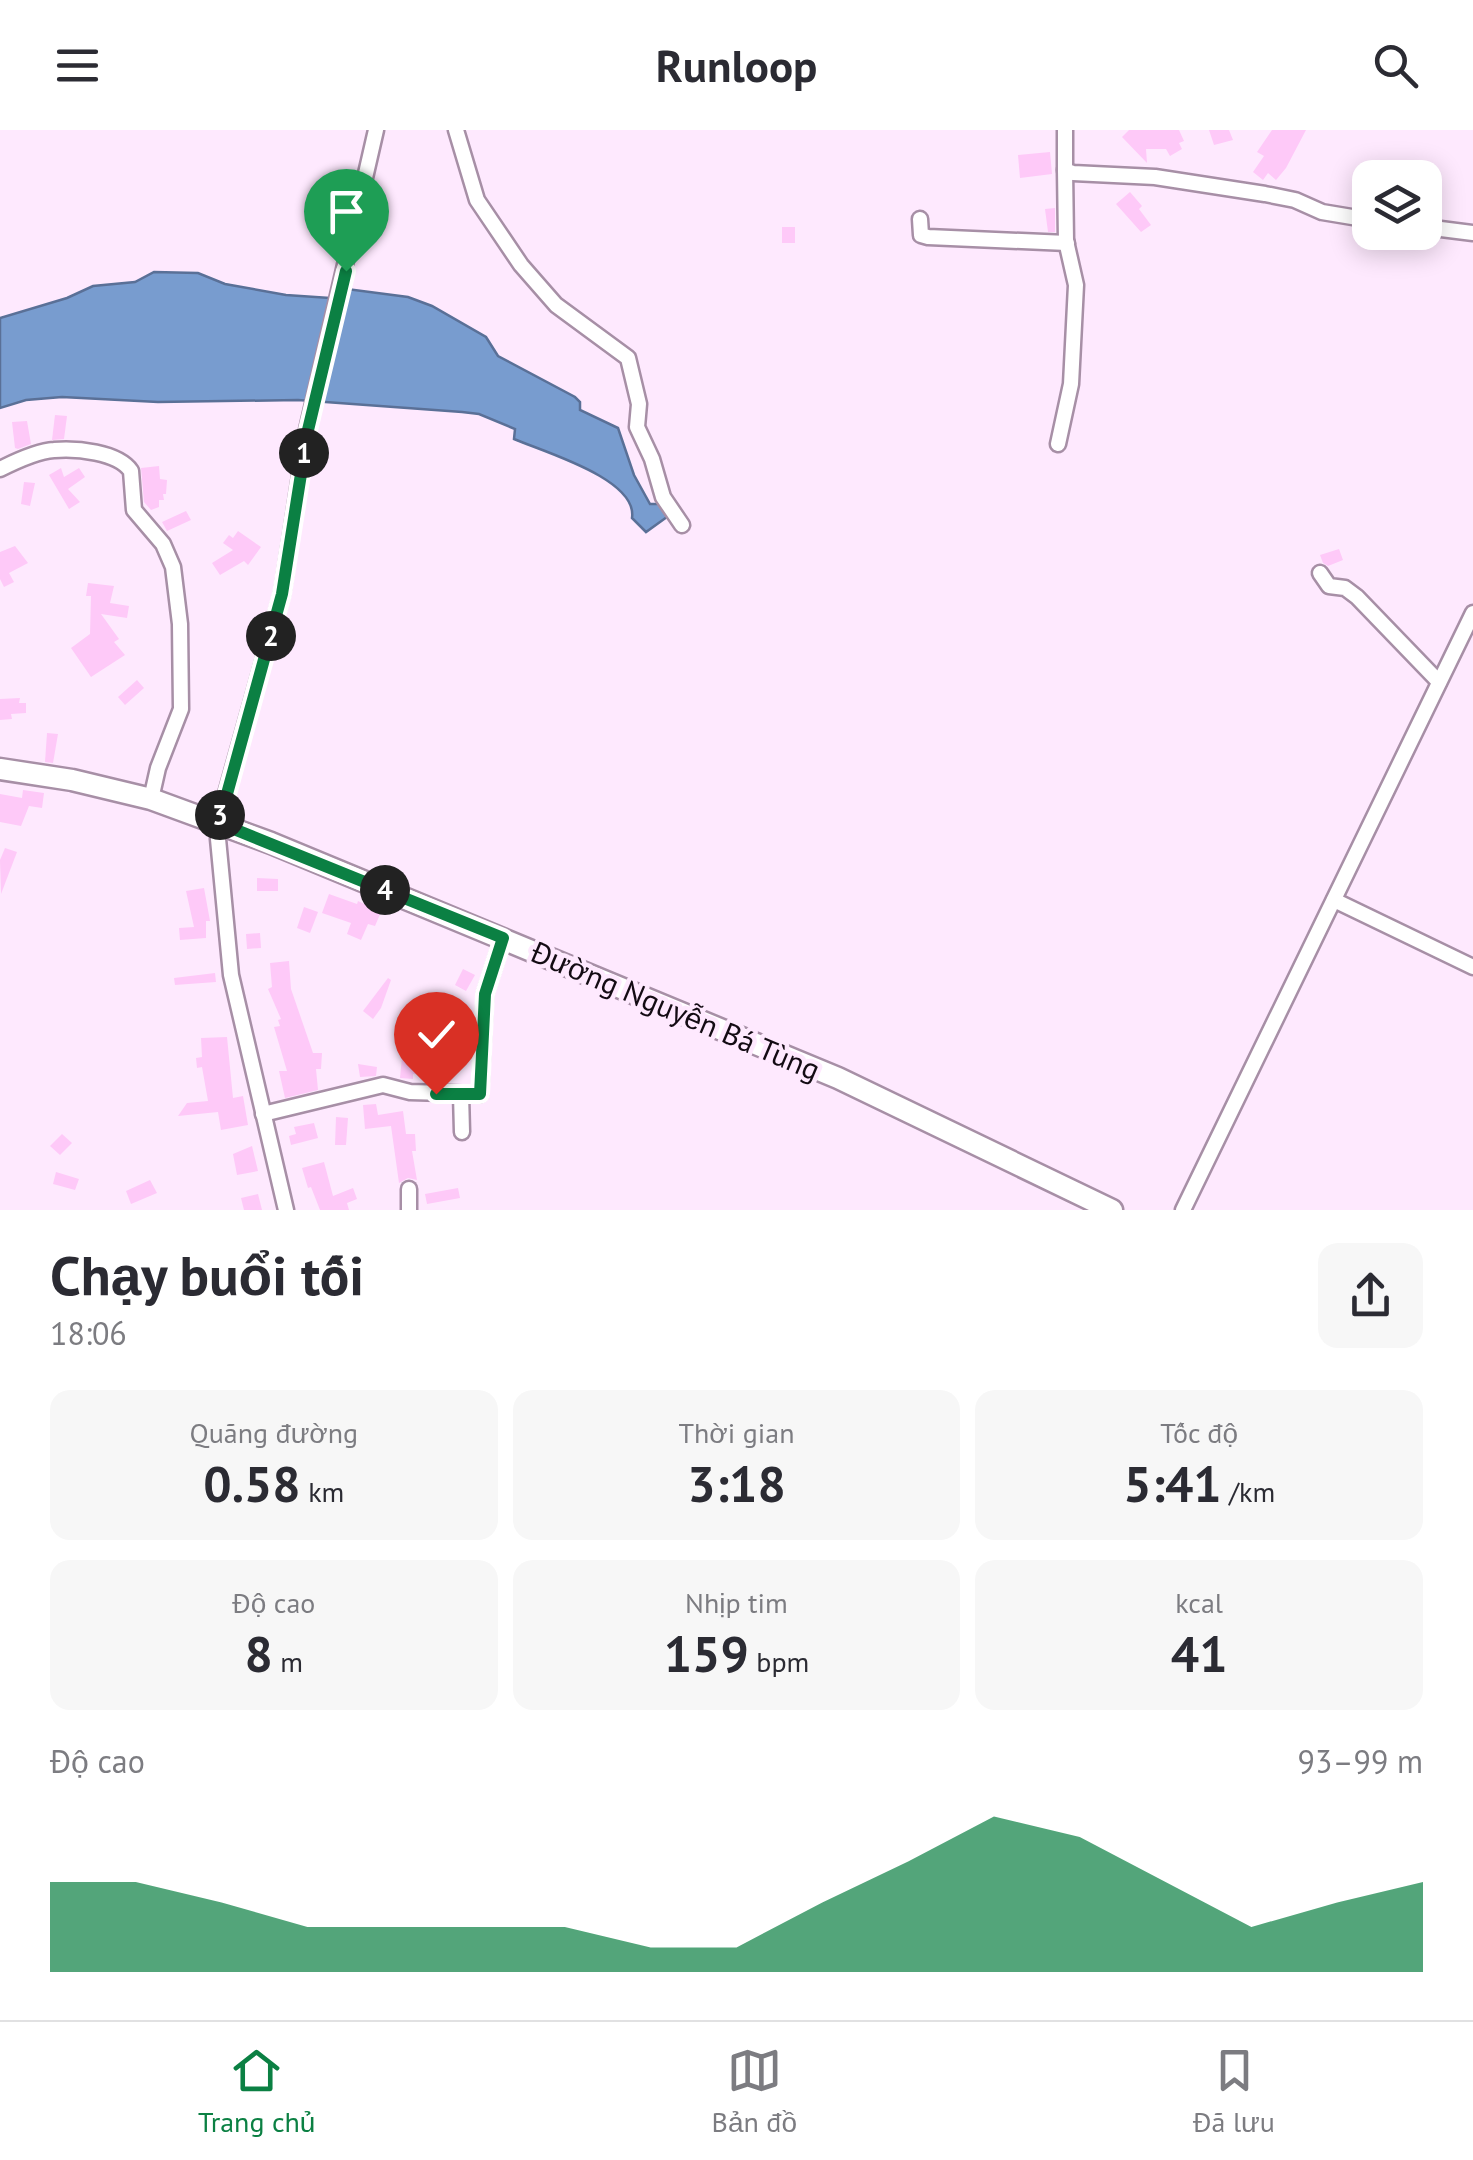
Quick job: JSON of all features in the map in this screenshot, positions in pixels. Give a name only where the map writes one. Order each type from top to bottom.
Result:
[{"type":"main road","name":"Đường Nguyễn Bá Tùng","points":[[0,769],[72,780],[219,823],[838,1078],[1112,1210]]},
{"type":"street","points":[[286,1210],[231,975],[219,823],[282,594],[308,430],[376,130]]},
{"type":"street","points":[[456,130],[479,204],[538,288],[628,358],[639,404],[637,426],[662,497],[682,526]]},
{"type":"street","points":[[1058,444],[1070,384],[1076,285],[1067,243],[1065,130]]},
{"type":"street","points":[[1065,170],[1155,177],[1265,194],[1352,217]]},
{"type":"street","points":[[920,218],[921,235],[928,237],[1067,243]]},
{"type":"street","points":[[1442,229],[1473,232]]},
{"type":"street","points":[[0,469],[55,450],[109,456],[128,466],[134,510],[162,544],[173,567],[180,624],[181,709],[158,768],[151,800]]},
{"type":"street","points":[[1320,572],[1329,586],[1345,588],[1357,597],[1440,682]]},
{"type":"street","points":[[1183,1210],[1473,613]]},
{"type":"street","points":[[1334,900],[1473,967]]},
{"type":"street","points":[[263,1114],[382,1086],[410,1092],[480,1094],[485,994],[508,939]]},
{"type":"street","points":[[461,1094],[462,1132]]},
{"type":"street","points":[[409,1189],[409,1210]]},
{"type":"water","points":[[154,272],[198,273],[225,284],[286,295],[330,298],[347,289],[408,297],[432,306],[486,337],[498,356],[575,397],[580,410],[618,428],[634,475],[650,504],[659,504],[667,517],[646,532],[632,518],[630,504],[620,491],[605,479],[514,439],[515,429],[479,414],[298,400],[158,402],[62,397],[26,400],[0,408],[0,318],[93,286],[135,282]]},
{"type":"building","points":[[1129,130],[1179,130],[1184,141],[1179,143],[1182,149],[1170,156],[1166,149],[1146,149],[1147,163],[1122,137]]},
{"type":"building","points":[[1209,130],[1229,130],[1233,140],[1214,145]]},
{"type":"building","points":[[1272,130],[1306,130],[1276,180],[1268,173],[1263,180],[1253,172],[1264,156],[1257,152]]},
{"type":"building","points":[[1050,152],[1052,174],[1020,178],[1018,155]]},
{"type":"building","points":[[1130,192],[1151,225],[1141,232],[1116,204]]},
{"type":"building","points":[[1055,208],[1055,232],[1048,232],[1045,209]]},
{"type":"building","points":[[782,227],[795,227],[795,243],[782,243]]},
{"type":"building","points":[[55,415],[67,416],[64,439],[52,440]]},
{"type":"building","points":[[27,421],[31,444],[15,448],[12,422]]},
{"type":"building","points":[[159,466],[160,479],[167,480],[166,494],[164,500],[159,500],[159,507],[151,510],[144,502],[141,468]]},
{"type":"building","points":[[61,468],[64,477],[79,468],[85,477],[68,489],[80,502],[69,509],[49,475]]},
{"type":"building","points":[[24,482],[35,483],[30,506],[21,504]]},
{"type":"building","points":[[186,511],[191,520],[167,531],[162,522]]},
{"type":"building","points":[[238,531],[261,547],[248,565],[244,561],[220,575],[212,563],[233,550],[223,543]]},
{"type":"building","points":[[15,546],[28,563],[9,573],[14,582],[4,587],[0,579],[0,552]]},
{"type":"building","points":[[1339,549],[1343,560],[1328,566],[1323,563],[1320,555]]},
{"type":"building","points":[[88,583],[114,586],[110,603],[129,606],[127,618],[101,614],[125,655],[91,677],[71,648],[90,634]]},
{"type":"building","points":[[137,680],[144,688],[125,705],[118,697]]},
{"type":"building","points":[[20,698],[19,703],[26,703],[26,713],[0,720],[0,699]]},
{"type":"building","points":[[47,733],[58,734],[53,763],[45,762]]},
{"type":"building","points":[[23,790],[44,793],[42,808],[29,806],[21,826],[0,822],[0,794],[22,798]]},
{"type":"building","points":[[5,848],[17,852],[1,894],[0,860]]},
{"type":"building","points":[[257,878],[278,879],[278,891],[257,891]]},
{"type":"building","points":[[204,888],[210,921],[206,921],[206,938],[180,940],[179,928],[194,927],[186,891]]},
{"type":"building","points":[[329,894],[381,912],[375,926],[368,924],[361,940],[347,934],[351,923],[322,913]]},
{"type":"building","points":[[304,907],[318,912],[310,933],[297,928]]},
{"type":"building","points":[[260,933],[261,948],[247,949],[246,934]]},
{"type":"building","points":[[289,961],[291,989],[313,1053],[322,1053],[321,1069],[316,1069],[318,1090],[285,1098],[279,1071],[287,1071],[274,1027],[280,1026],[281,1019],[268,989],[272,987],[270,963]]},
{"type":"building","points":[[463,969],[475,975],[466,991],[455,985]]},
{"type":"building","points":[[215,973],[216,982],[175,985],[174,978]]},
{"type":"building","points":[[388,978],[391,980],[381,1008],[373,1019],[363,1011]]},
{"type":"building","points":[[447,1003],[465,1016],[458,1025],[453,1021],[444,1034],[426,1023]]},
{"type":"building","points":[[227,1037],[233,1098],[243,1096],[248,1125],[221,1130],[218,1112],[178,1116],[187,1103],[208,1101],[202,1067],[197,1068],[196,1058],[202,1057],[201,1038]]},
{"type":"building","points":[[443,1046],[461,1047],[460,1059],[442,1058]]},
{"type":"building","points":[[402,1057],[435,1060],[434,1075],[400,1078]]},
{"type":"building","points":[[358,1064],[377,1067],[376,1076],[360,1077]]},
{"type":"building","points":[[376,1104],[378,1115],[403,1111],[406,1134],[415,1134],[416,1151],[412,1151],[417,1180],[408,1178],[399,1183],[391,1126],[365,1129],[363,1105]]},
{"type":"building","points":[[336,1117],[348,1118],[346,1145],[335,1145]]},
{"type":"building","points":[[314,1123],[318,1138],[291,1145],[289,1136],[296,1134],[294,1127]]},
{"type":"building","points":[[62,1134],[72,1143],[60,1155],[50,1146]]},
{"type":"building","points":[[252,1146],[258,1171],[237,1175],[233,1154]]},
{"type":"building","points":[[324,1162],[333,1196],[353,1188],[357,1199],[347,1203],[349,1210],[320,1210],[311,1187],[308,1188],[302,1168]]},
{"type":"building","points":[[56,1172],[79,1179],[75,1190],[53,1184]]},
{"type":"building","points":[[150,1180],[157,1193],[131,1204],[126,1191]]},
{"type":"building","points":[[458,1188],[460,1198],[427,1204],[425,1194]]},
{"type":"building","points":[[258,1194],[262,1210],[244,1210],[241,1198]]},
{"type":"route","points":[[346,271],[308,430],[282,594],[219,823],[503,938],[485,994],[480,1094],[436,1094]]}]
